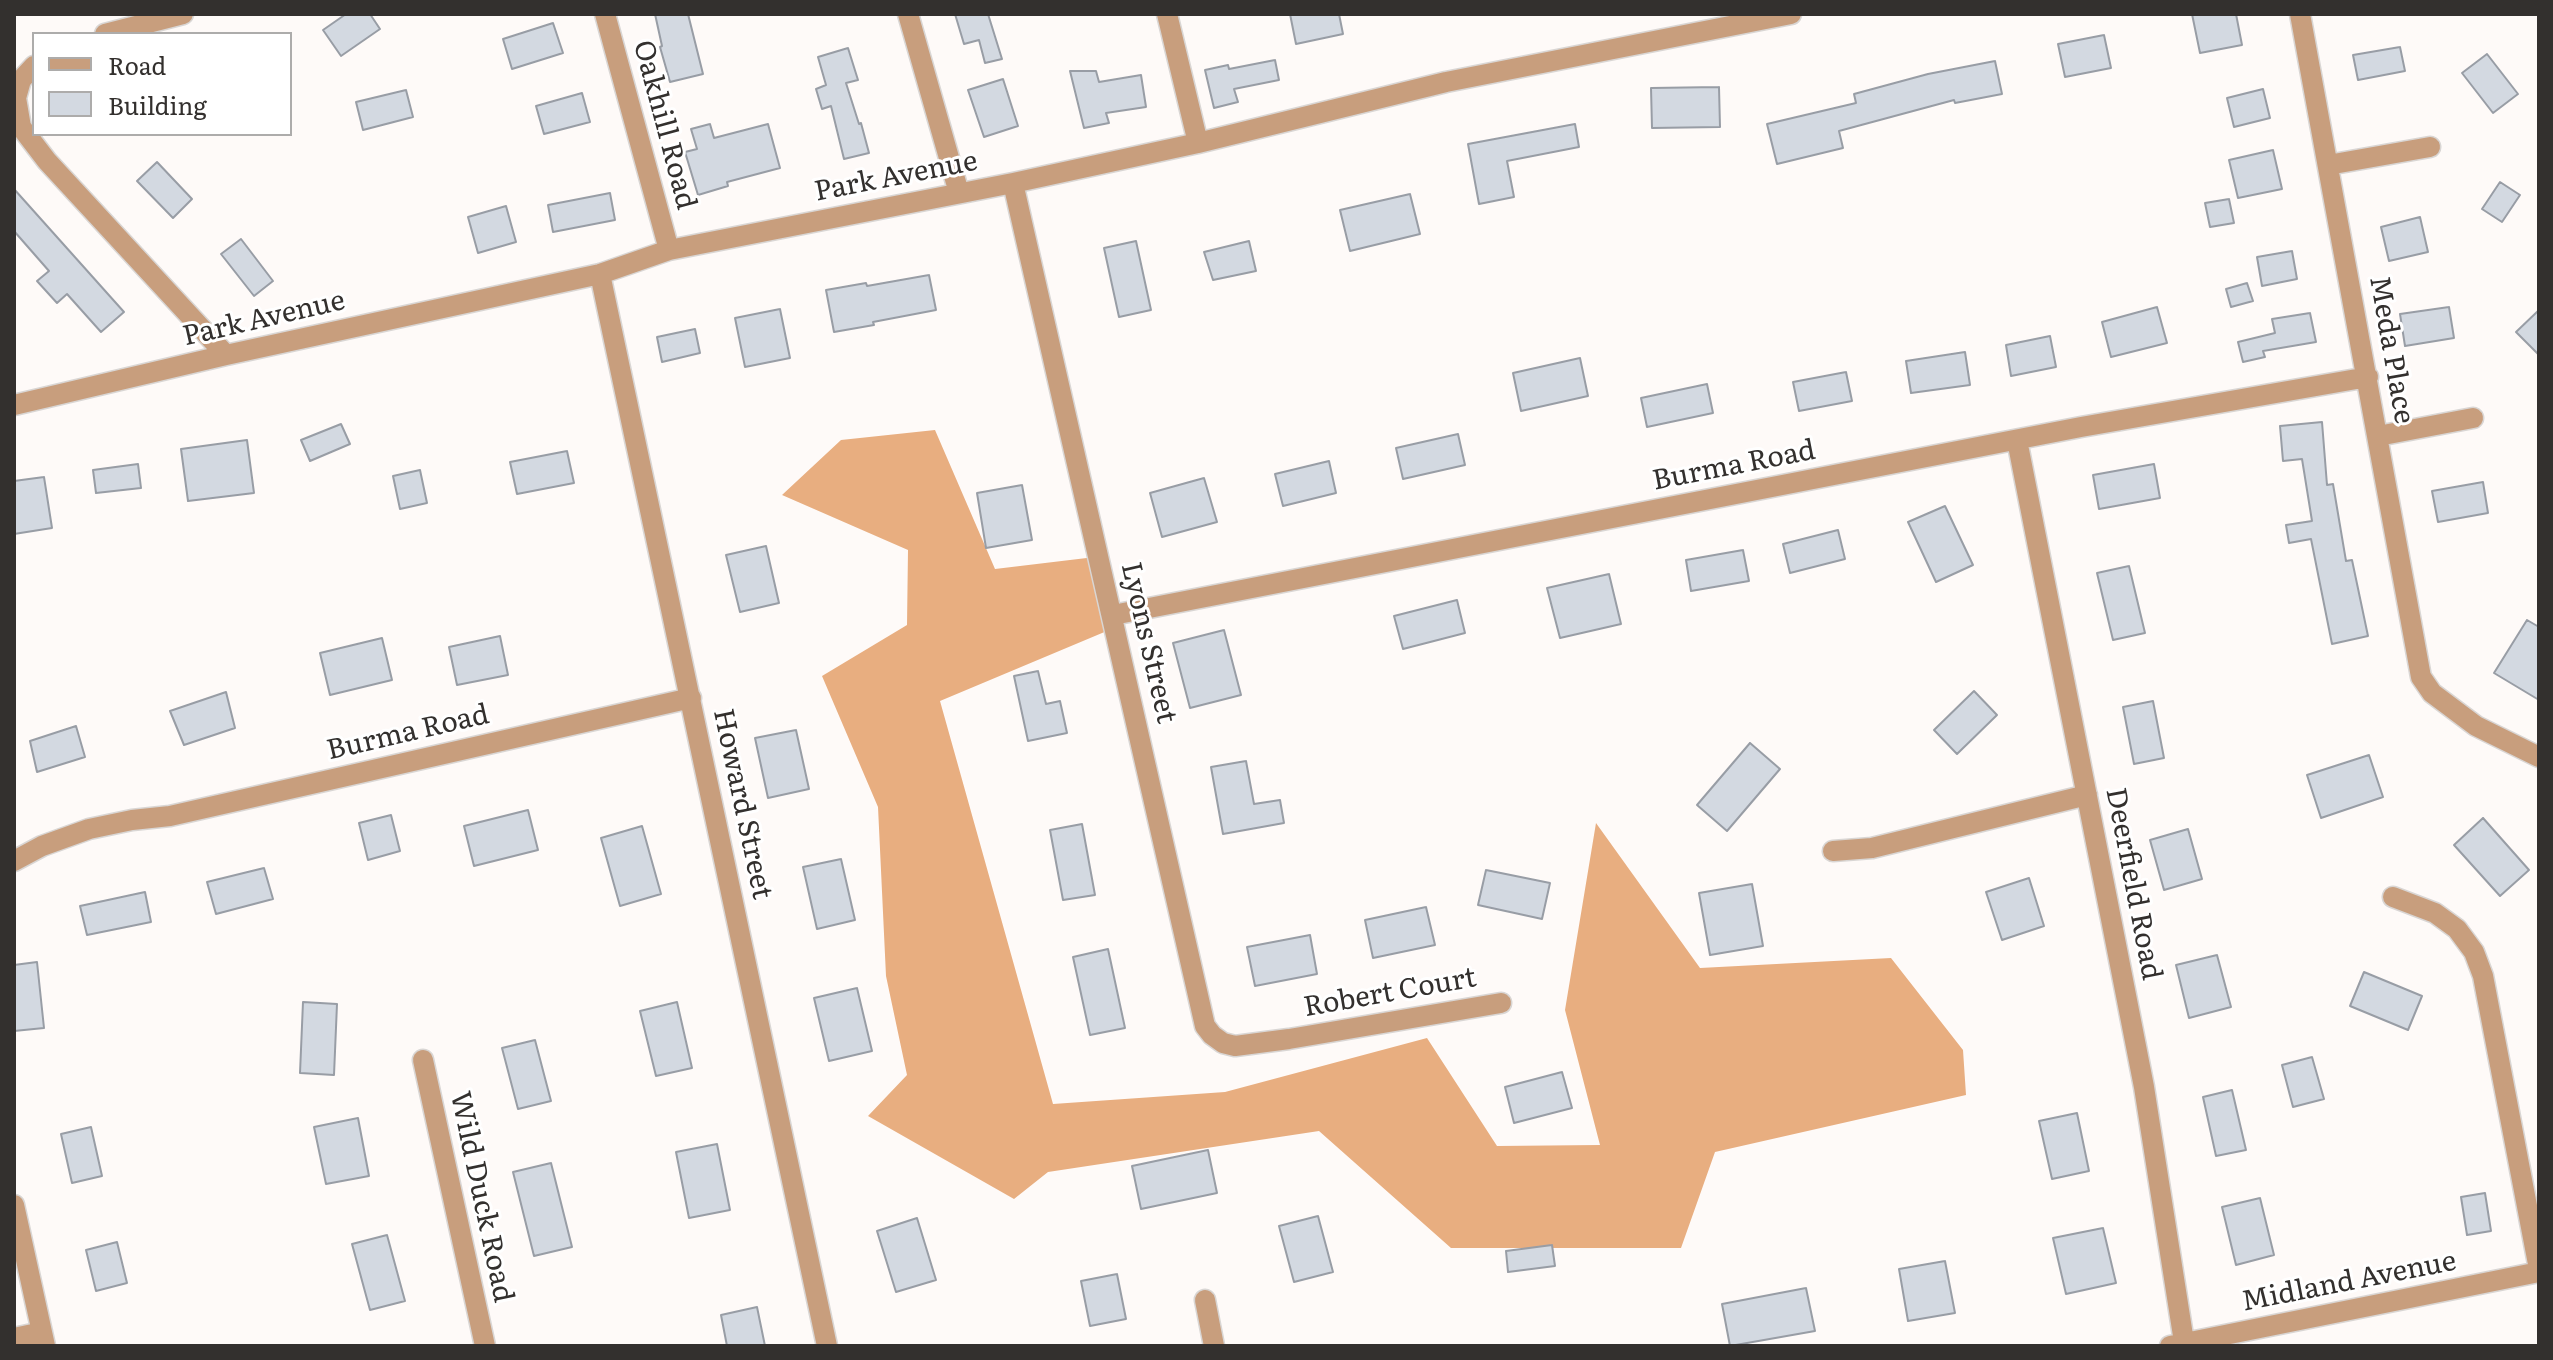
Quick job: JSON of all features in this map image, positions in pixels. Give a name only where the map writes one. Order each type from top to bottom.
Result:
[{"type":"street","points":[[113,32],[183,14]]},
{"type":"street","name":"Oakhill Road","points":[[605,14],[669,250]]},
{"type":"street","points":[[908,14],[959,193]]},
{"type":"street","points":[[1167,14],[1198,143]]},
{"type":"street","name":"Park Avenue","points":[[14,405],[226,355],[600,274],[669,250],[1013,183],[1198,143],[1446,82],[1791,14]]},
{"type":"street","name":"Meda Place","points":[[2300,14],[2421,677],[2432,693],[2476,726],[2539,757]]},
{"type":"street","points":[[32,68],[21,80],[16,98],[21,127],[47,161],[226,355]]},
{"type":"street","points":[[2328,165],[2430,147]]},
{"type":"street","name":"Lyons Street","points":[[1013,183],[1205,1026],[1223,1043],[1235,1046],[1289,1039]]},
{"type":"street","name":"Howard Street","points":[[600,274],[827,1346]]},
{"type":"street","name":"Burma Road","points":[[1113,615],[2017,440],[2368,377]]},
{"type":"street","points":[[2378,436],[2473,418]]},
{"type":"street","name":"Deerfield Road","points":[[2017,440],[2144,1087],[2177,1344]]},
{"type":"street","name":"Burma Road","points":[[14,861],[42,846],[89,829],[170,816],[691,698]]},
{"type":"street","points":[[1833,851],[1872,848],[2087,795]]},
{"type":"street","points":[[2393,897],[2435,913],[2457,929],[2474,952],[2483,976],[2539,1270]]},
{"type":"street","name":"Robert Court","points":[[1289,1039],[1501,1003]]},
{"type":"street","name":"Wild Duck Road","points":[[423,1060],[485,1346]]},
{"type":"street","points":[[14,1205],[44,1339],[14,1338]]},
{"type":"street","name":"Midland Avenue","points":[[2177,1344],[2439,1294],[2539,1270]]},
{"type":"street","points":[[1205,1300],[1214,1346]]},
{"type":"shaded area","points":[[935,430],[995,569],[1095,557],[1114,628],[940,701],[1053,1104],[1225,1092],[1427,1038],[1497,1146],[1600,1145],[1565,1010],[1596,823],[1700,968],[1891,958],[1963,1050],[1966,1095],[1715,1152],[1681,1248],[1451,1248],[1319,1131],[1048,1172],[1014,1199],[868,1116],[907,1075],[886,976],[878,807],[822,676],[907,625],[908,550],[782,495],[841,440]]},
{"type":"building","points":[[346,14],[370,14],[380,29],[341,56],[323,30]]},
{"type":"building","points":[[655,14],[688,14],[703,74],[670,82]]},
{"type":"building","points":[[955,14],[988,14],[1002,59],[985,63],[979,40],[964,44]]},
{"type":"building","points":[[1290,14],[1339,14],[1343,34],[1296,44]]},
{"type":"building","points":[[2192,14],[2236,14],[2242,45],[2200,53]]},
{"type":"building","points":[[553,23],[563,53],[512,69],[503,39]]},
{"type":"building","points":[[2104,35],[2111,68],[2065,77],[2058,44]]},
{"type":"building","points":[[2400,47],[2405,71],[2358,80],[2353,55]]},
{"type":"building","points":[[848,48],[858,80],[846,83],[869,153],[844,159],[831,106],[822,109],[816,89],[826,85],[818,57]]},
{"type":"building","points":[[2487,54],[2518,94],[2493,113],[2462,73]]},
{"type":"building","points":[[1275,60],[1279,80],[1234,89],[1238,102],[1214,108],[1205,70],[1228,65],[1229,69]]},
{"type":"building","points":[[1995,61],[2002,94],[1955,103],[1954,100],[1839,131],[1843,148],[1777,164],[1767,124],[1856,103],[1854,94],[1928,74]]},
{"type":"building","points":[[1070,71],[1096,71],[1099,82],[1141,75],[1146,107],[1106,113],[1109,123],[1084,128]]},
{"type":"building","points":[[1003,79],[1018,126],[984,137],[968,90]]},
{"type":"building","points":[[1719,87],[1720,127],[1652,128],[1651,88]]},
{"type":"building","points":[[2263,89],[2270,118],[2234,127],[2227,98]]},
{"type":"building","points":[[406,90],[413,117],[363,130],[356,102]]},
{"type":"building","points":[[582,93],[590,122],[544,134],[536,106]]},
{"type":"building","points":[[710,124],[714,138],[768,124],[780,168],[727,182],[728,186],[698,195],[685,152],[697,149],[691,129]]},
{"type":"building","points":[[1575,124],[1579,147],[1507,161],[1514,197],[1479,204],[1468,144]]},
{"type":"building","points":[[2273,150],[2282,189],[2238,198],[2229,160]]},
{"type":"building","points":[[157,162],[192,199],[173,218],[137,181]]},
{"type":"building","points":[[2500,182],[2520,195],[2502,222],[2482,209]]},
{"type":"building","points":[[14,189],[124,312],[101,332],[67,294],[57,303],[37,281],[49,271],[14,231]]},
{"type":"building","points":[[610,193],[615,220],[553,232],[548,205]]},
{"type":"building","points":[[1410,194],[1420,234],[1350,251],[1340,210]]},
{"type":"building","points":[[2229,199],[2234,223],[2210,227],[2205,203]]},
{"type":"building","points":[[506,206],[516,242],[478,253],[468,217]]},
{"type":"building","points":[[2420,217],[2428,252],[2389,261],[2381,227]]},
{"type":"building","points":[[241,239],[273,281],[254,296],[221,254]]},
{"type":"building","points":[[1136,241],[1151,310],[1119,317],[1104,248]]},
{"type":"building","points":[[1249,241],[1256,271],[1213,280],[1204,252]]},
{"type":"building","points":[[2292,251],[2297,279],[2262,286],[2257,257]]},
{"type":"building","points":[[929,275],[936,310],[834,332],[826,290]]},
{"type":"building","points":[[2247,283],[2253,301],[2231,307],[2226,289]]},
{"type":"building","points":[[2157,307],[2167,343],[2111,357],[2102,322]]},
{"type":"building","points":[[2449,307],[2454,338],[2405,346],[2400,314]]},
{"type":"building","points":[[780,309],[790,358],[745,367],[735,318]]},
{"type":"building","points":[[2539,310],[2539,355],[2516,332]]},
{"type":"building","points":[[2310,313],[2316,342],[2263,351],[2265,357],[2243,362],[2238,342],[2275,333],[2272,319]]},
{"type":"building","points":[[695,329],[700,353],[662,362],[657,337]]},
{"type":"building","points":[[2050,336],[2056,367],[2011,376],[2006,345]]},
{"type":"building","points":[[1965,352],[1970,385],[1911,393],[1906,361]]},
{"type":"building","points":[[1580,358],[1588,396],[1521,411],[1513,373]]},
{"type":"building","points":[[1846,372],[1852,401],[1799,411],[1793,382]]},
{"type":"building","points":[[1707,384],[1713,413],[1647,427],[1641,398]]},
{"type":"building","points":[[2322,422],[2327,485],[2333,484],[2346,561],[2352,560],[2368,636],[2332,644],[2311,539],[2289,543],[2286,525],[2312,521],[2302,459],[2283,461],[2280,426]]},
{"type":"building","points":[[341,424],[350,444],[310,461],[301,440]]},
{"type":"building","points":[[1458,434],[1465,465],[1403,479],[1396,448]]},
{"type":"building","points":[[247,440],[254,493],[188,501],[181,449]]},
{"type":"building","points":[[567,451],[574,483],[517,494],[510,462]]},
{"type":"building","points":[[1329,461],[1336,493],[1283,506],[1275,474]]},
{"type":"building","points":[[138,464],[141,488],[96,493],[93,470]]},
{"type":"building","points":[[2154,464],[2160,498],[2099,509],[2093,475]]},
{"type":"building","points":[[420,470],[427,503],[400,509],[393,476]]},
{"type":"building","points":[[44,477],[52,528],[14,534],[14,481]]},
{"type":"building","points":[[1204,478],[1217,522],[1162,537],[1150,493]]},
{"type":"building","points":[[2483,482],[2488,513],[2438,522],[2432,491]]},
{"type":"building","points":[[1022,485],[1032,540],[986,548],[977,493]]},
{"type":"building","points":[[1945,506],[1973,565],[1936,582],[1908,522]]},
{"type":"building","points":[[1838,530],[1845,559],[1790,573],[1783,544]]},
{"type":"building","points":[[766,546],[779,603],[740,612],[726,555]]},
{"type":"building","points":[[1743,550],[1749,581],[1691,591],[1686,560]]},
{"type":"building","points":[[2129,566],[2145,633],[2113,640],[2097,573]]},
{"type":"building","points":[[1609,574],[1621,624],[1560,638],[1547,588]]},
{"type":"building","points":[[1457,600],[1465,633],[1403,649],[1394,616]]},
{"type":"building","points":[[2527,620],[2539,627],[2539,700],[2494,673]]},
{"type":"building","points":[[1224,630],[1241,695],[1190,708],[1173,643]]},
{"type":"building","points":[[500,636],[508,675],[457,685],[449,647]]},
{"type":"building","points":[[382,638],[392,680],[330,695],[320,653]]},
{"type":"building","points":[[1038,671],[1046,704],[1060,701],[1067,733],[1028,741],[1014,676]]},
{"type":"building","points":[[1974,691],[1997,715],[1957,754],[1934,730]]},
{"type":"building","points":[[226,692],[235,728],[184,745],[170,711]]},
{"type":"building","points":[[2153,701],[2164,758],[2134,764],[2123,707]]},
{"type":"building","points":[[76,726],[85,757],[37,772],[30,741]]},
{"type":"building","points":[[796,730],[809,789],[768,798],[755,738]]},
{"type":"building","points":[[1750,743],[1780,769],[1727,831],[1697,805]]},
{"type":"building","points":[[2369,755],[2383,797],[2321,818],[2307,775]]},
{"type":"building","points":[[1246,761],[1254,804],[1280,800],[1284,823],[1223,834],[1211,767]]},
{"type":"building","points":[[528,810],[538,850],[474,866],[464,826]]},
{"type":"building","points":[[391,815],[400,851],[368,860],[359,823]]},
{"type":"building","points":[[2483,818],[2529,870],[2500,896],[2454,845]]},
{"type":"building","points":[[1082,824],[1095,895],[1063,900],[1050,830]]},
{"type":"building","points":[[642,826],[661,894],[620,906],[601,838]]},
{"type":"building","points":[[2188,829],[2202,879],[2164,890],[2150,840]]},
{"type":"building","points":[[841,859],[855,920],[817,929],[803,867]]},
{"type":"building","points":[[264,868],[273,899],[216,914],[207,882]]},
{"type":"building","points":[[1486,870],[1550,883],[1542,919],[1478,905]]},
{"type":"building","points":[[2029,878],[2044,926],[2002,940],[1986,892]]},
{"type":"building","points":[[1752,884],[1763,946],[1710,955],[1699,893]]},
{"type":"building","points":[[145,892],[151,922],[87,935],[80,906]]},
{"type":"building","points":[[1426,907],[1435,945],[1373,958],[1365,920]]},
{"type":"building","points":[[1310,935],[1317,974],[1255,986],[1247,947]]},
{"type":"building","points":[[1108,949],[1125,1028],[1090,1035],[1073,957]]},
{"type":"building","points":[[2217,955],[2231,1007],[2189,1018],[2176,965]]},
{"type":"building","points":[[37,962],[44,1028],[14,1031],[14,965]]},
{"type":"building","points":[[2364,972],[2422,996],[2408,1030],[2350,1006]]},
{"type":"building","points":[[857,988],[872,1051],[829,1061],[814,998]]},
{"type":"building","points":[[303,1002],[337,1004],[334,1075],[300,1073]]},
{"type":"building","points":[[677,1002],[692,1068],[656,1076],[640,1011]]},
{"type":"building","points":[[535,1040],[551,1101],[518,1109],[502,1048]]},
{"type":"building","points":[[2312,1057],[2324,1099],[2293,1107],[2282,1065]]},
{"type":"building","points":[[1562,1072],[1572,1108],[1514,1123],[1505,1087]]},
{"type":"building","points":[[2232,1090],[2246,1150],[2216,1156],[2203,1097]]},
{"type":"building","points":[[2077,1113],[2089,1171],[2052,1179],[2039,1121]]},
{"type":"building","points":[[358,1118],[369,1176],[326,1184],[314,1127]]},
{"type":"building","points":[[91,1127],[102,1176],[72,1183],[61,1134]]},
{"type":"building","points":[[717,1144],[730,1210],[689,1218],[676,1152]]},
{"type":"building","points":[[1208,1150],[1217,1193],[1141,1209],[1132,1166]]},
{"type":"building","points":[[551,1163],[572,1247],[534,1256],[513,1172]]},
{"type":"building","points":[[2485,1193],[2491,1231],[2467,1235],[2461,1197]]},
{"type":"building","points":[[2260,1198],[2274,1255],[2236,1265],[2222,1207]]},
{"type":"building","points":[[1318,1216],[1333,1272],[1294,1282],[1279,1226]]},
{"type":"building","points":[[917,1218],[936,1280],[896,1292],[877,1231]]},
{"type":"building","points":[[2103,1228],[2116,1283],[2066,1294],[2053,1238]]},
{"type":"building","points":[[387,1235],[405,1301],[370,1310],[352,1244]]},
{"type":"building","points":[[117,1242],[127,1283],[96,1291],[86,1250]]},
{"type":"building","points":[[1552,1245],[1555,1266],[1508,1272],[1506,1251]]},
{"type":"building","points":[[1945,1261],[1955,1313],[1908,1321],[1899,1269]]},
{"type":"building","points":[[1117,1274],[1126,1319],[1090,1326],[1081,1281]]},
{"type":"building","points":[[1806,1288],[1815,1331],[1730,1346],[1722,1304]]},
{"type":"building","points":[[757,1307],[765,1346],[727,1346],[721,1315]]}]
